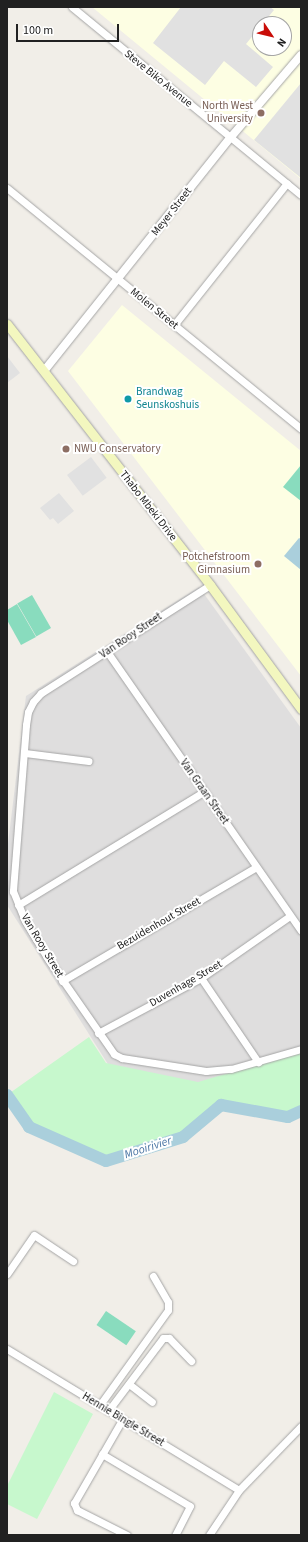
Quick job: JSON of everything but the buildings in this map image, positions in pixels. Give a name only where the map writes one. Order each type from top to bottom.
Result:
[{"type":"main road","name":"Thabo Mbeki Drive","points":[[7,324],[210,585],[301,710]]},
{"type":"street","name":"Steve Biko Avenue","points":[[72,7],[301,195]]},
{"type":"street","name":"Meyer Street","points":[[44,371],[119,280],[231,137],[301,55]]},
{"type":"street","points":[[174,325],[287,183]]},
{"type":"street","name":"Molen Street","points":[[7,188],[301,429]]},
{"type":"street","name":"Van Rooy Street","points":[[210,585],[108,652],[41,693],[28,712],[12,890],[18,905],[62,981],[111,1051],[122,1058],[206,1071],[258,1062],[301,1049]]},
{"type":"street","name":"Van Graan Street","points":[[108,652],[203,792],[301,931]]},
{"type":"street","points":[[25,753],[88,761]]},
{"type":"street","points":[[18,905],[203,792]]},
{"type":"street","name":"Bezuidenhout Street","points":[[62,981],[256,867]]},
{"type":"street","name":"Duvenhage Street","points":[[98,1033],[201,978],[290,916]]},
{"type":"street","points":[[201,978],[258,1062]]},
{"type":"street","points":[[7,1274],[34,1235],[73,1261]]},
{"type":"street","points":[[99,1406],[168,1310],[168,1302],[153,1276]]},
{"type":"street","points":[[108,1411],[164,1338],[169,1338],[191,1361]]},
{"type":"street","name":"Hennie Bingle Street","points":[[7,1349],[122,1420],[240,1490]]},
{"type":"street","points":[[128,1384],[152,1402]]},
{"type":"street","points":[[122,1420],[74,1503],[77,1510],[127,1535]]},
{"type":"street","points":[[209,1535],[240,1490],[301,1426]]},
{"type":"street","points":[[102,1454],[190,1506],[175,1535]]},
{"type":"shaded area","name":"North West University","points":[[92,7],[301,7],[301,179]]},
{"type":"shaded area","points":[[181,7],[270,7],[274,10],[269,16],[252,16],[252,37],[246,44],[252,49],[252,56],[260,56],[273,67],[256,87],[224,61],[205,85],[153,43]]},
{"type":"shaded area","points":[[301,83],[301,178],[254,140]]},
{"type":"shaded area","name":"Potchefstroom Gimnasium","points":[[122,305],[301,451],[301,676],[68,371]]},
{"type":"shaded area","points":[[7,356],[20,373],[7,383]]},
{"type":"shaded area","points":[[91,457],[107,478],[83,496],[67,475]]},
{"type":"shaded area","points":[[59,493],[74,511],[58,524],[53,518],[50,520],[40,508]]},
{"type":"shaded area","points":[[199,587],[301,728],[301,1063],[224,1089],[113,1072],[7,905],[7,852],[26,696]]},
{"type":"green space","points":[[301,465],[301,501],[283,487]]},
{"type":"green space","points":[[32,595],[51,628],[36,636],[17,604]]},
{"type":"green space","points":[[17,604],[36,637],[21,645],[7,620],[7,610]]},
{"type":"green space","points":[[89,1037],[106,1063],[198,1082],[301,1052],[301,1111],[288,1117],[221,1105],[183,1137],[106,1161],[29,1127],[7,1095]]},
{"type":"green space","points":[[106,1311],[136,1331],[126,1345],[96,1325]]},
{"type":"green space","points":[[54,1392],[93,1414],[37,1519],[7,1504],[7,1486]]},
{"type":"water","points":[[299,538],[301,539],[301,570],[284,556]]},
{"type":"waterway","name":"Mooirivier","points":[[7,1095],[29,1127],[106,1161],[183,1137],[221,1105],[288,1117],[301,1111]]},
{"type":"place","name":"North West University","points":[[261,113]]},
{"type":"place","name":"Brandwag Seunskoshuis","points":[[128,399]]},
{"type":"place","name":"NWU Conservatory","points":[[66,449]]},
{"type":"place","name":"Potchefstroom Gimnasium","points":[[258,564]]}]
